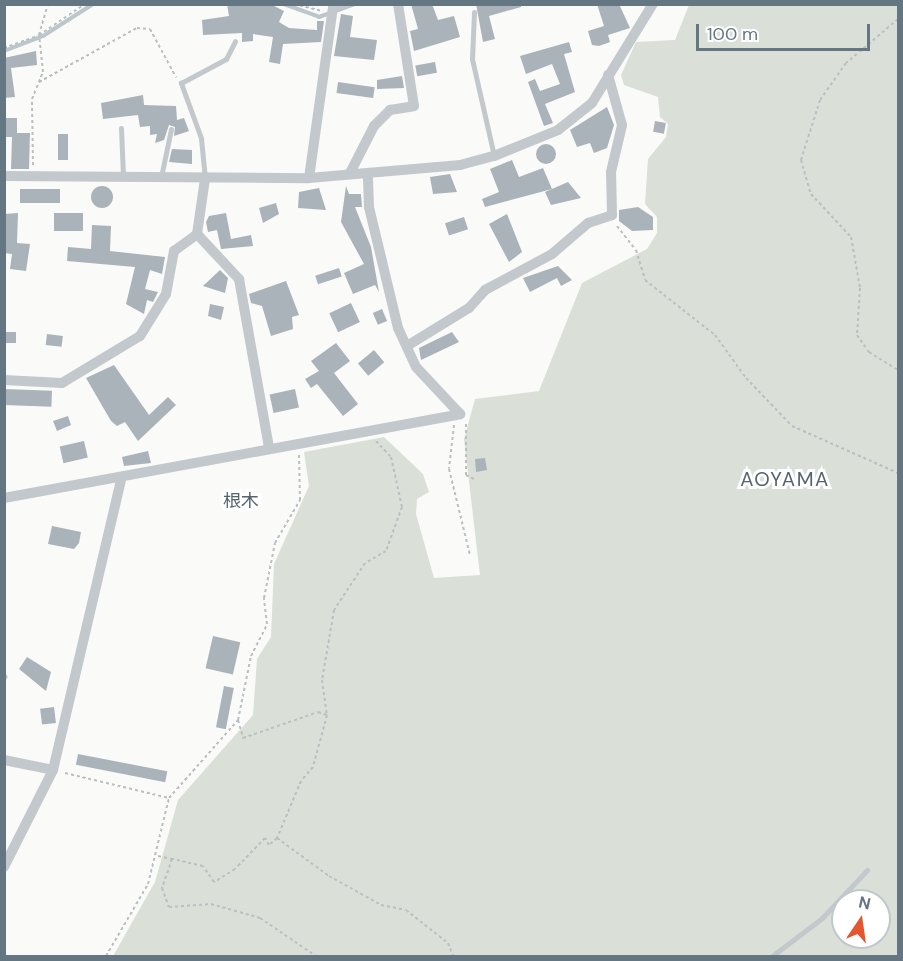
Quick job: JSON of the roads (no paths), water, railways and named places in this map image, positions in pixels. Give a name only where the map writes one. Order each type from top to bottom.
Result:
[{"type":"street","points":[[350,173],[382,118],[390,110],[414,106],[398,4]]},
{"type":"street","points":[[4,176],[309,178],[368,173],[494,156],[538,140],[576,117],[608,75],[653,4]]},
{"type":"street","points":[[309,178],[337,6]]},
{"type":"street","points":[[406,346],[469,308],[484,290],[552,254],[588,223],[612,215],[611,172],[622,125],[608,75]]},
{"type":"street","points":[[4,498],[121,479],[269,448],[297,446],[366,430],[458,415],[416,367],[406,346],[369,207],[368,173]]},
{"type":"street","points":[[4,380],[62,383],[140,336],[166,294],[174,251],[197,234],[205,179]]},
{"type":"street","points":[[197,234],[239,279],[269,448]]},
{"type":"street","points":[[4,867],[53,770],[121,479]]},
{"type":"street","points":[[4,760],[53,770]]},
{"type":"lane","points":[[474,12],[472,59],[494,156]]},
{"type":"lane","points":[[205,179],[201,138],[181,83],[226,59],[235,41]]},
{"type":"lane","points":[[121,128],[123,178]]},
{"type":"lane","points":[[160,178],[171,129]]},
{"type":"lane","points":[[772,957],[822,918],[867,870]]},
{"type":"waterway","points":[[4,51],[43,36],[93,4]]},
{"type":"waterway","points":[[284,4],[319,17],[354,4]]},
{"type":"district","name":"AOYAMA","points":[[785,479]]},
{"type":"district","name":"根木","points":[[241,501]]}]
